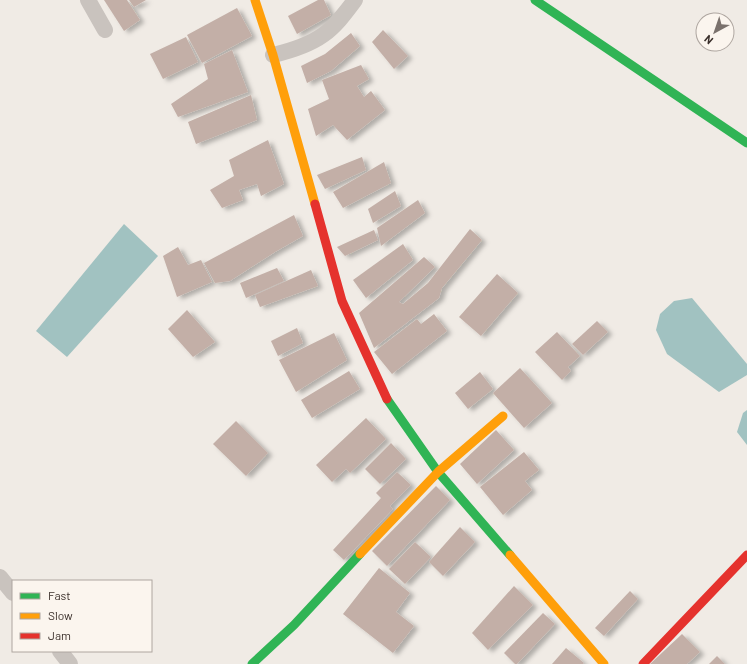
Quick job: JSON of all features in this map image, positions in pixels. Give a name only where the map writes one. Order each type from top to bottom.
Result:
[{"type":"street","points":[[88,0],[105,30]]},
{"type":"street","points":[[255,0],[273,55],[342,301],[387,399],[438,472],[604,664]]},
{"type":"street","points":[[273,55],[303,45],[323,35],[339,20],[355,0]]},
{"type":"street","points":[[535,0],[747,143]]},
{"type":"street","points":[[252,664],[294,625],[438,472],[503,416]]},
{"type":"street","points":[[643,664],[747,555]]},
{"type":"street","points":[[0,577],[12,592]]},
{"type":"street","points":[[61,652],[70,664]]},
{"type":"water","points":[[124,224],[158,256],[67,357],[36,331]]},
{"type":"water","points":[[692,298],[747,364],[747,375],[719,392],[667,354],[656,330],[660,314],[674,301]]},
{"type":"water","points":[[747,410],[747,445],[737,432],[743,413]]},
{"type":"building","points":[[104,0],[127,0],[140,20],[124,31]]},
{"type":"building","points":[[129,0],[146,0],[134,7]]},
{"type":"building","points":[[318,0],[324,0],[331,15],[297,34],[288,16]]},
{"type":"building","points":[[237,8],[252,36],[202,63],[187,35]]},
{"type":"building","points":[[383,30],[408,56],[394,69],[372,42]]},
{"type":"building","points":[[351,33],[360,46],[331,71],[307,83],[301,66],[325,54]]},
{"type":"building","points":[[186,37],[198,62],[163,79],[150,54]]},
{"type":"building","points":[[232,50],[248,92],[178,117],[171,104],[208,79],[204,64]]},
{"type":"building","points":[[361,65],[369,79],[357,86],[364,97],[371,91],[385,110],[347,140],[333,125],[316,136],[308,109],[329,99],[322,80]]},
{"type":"building","points":[[251,95],[257,120],[196,144],[188,122]]},
{"type":"building","points":[[268,140],[284,184],[261,196],[257,184],[239,190],[243,200],[222,208],[210,190],[234,176],[229,160]]},
{"type":"building","points":[[362,157],[366,170],[325,189],[317,175]]},
{"type":"building","points":[[384,162],[391,183],[343,208],[333,192]]},
{"type":"building","points":[[395,191],[401,206],[373,223],[368,209]]},
{"type":"building","points":[[418,200],[425,213],[381,246],[377,228]]},
{"type":"building","points":[[294,215],[303,236],[230,281],[215,283],[204,263]]},
{"type":"building","points":[[470,229],[482,240],[442,288],[439,298],[374,348],[359,313],[424,257],[435,267],[399,302],[403,304],[428,283]]},
{"type":"building","points":[[374,230],[378,240],[345,256],[337,247]]},
{"type":"building","points":[[403,244],[413,260],[366,298],[353,280]]},
{"type":"building","points":[[178,247],[188,265],[201,260],[212,282],[177,297],[163,256]]},
{"type":"building","points":[[277,268],[284,281],[246,298],[240,283]]},
{"type":"building","points":[[311,270],[318,286],[260,307],[255,295]]},
{"type":"building","points":[[497,274],[518,293],[481,336],[459,317]]},
{"type":"building","points":[[187,310],[215,342],[193,357],[168,329]]},
{"type":"building","points":[[434,314],[447,331],[392,374],[374,352],[417,319],[421,324]]},
{"type":"building","points":[[597,321],[608,332],[583,355],[572,344]]},
{"type":"building","points":[[297,328],[303,343],[278,356],[271,341]]},
{"type":"building","points":[[557,332],[580,356],[568,367],[571,371],[562,380],[535,352]]},
{"type":"building","points":[[334,333],[347,360],[296,392],[279,360]]},
{"type":"building","points":[[520,368],[552,403],[524,428],[493,393]]},
{"type":"building","points":[[349,371],[360,389],[312,418],[301,400]]},
{"type":"building","points":[[480,372],[493,389],[468,409],[455,393]]},
{"type":"building","points":[[366,418],[386,439],[350,473],[346,469],[332,482],[316,465]]},
{"type":"building","points":[[236,421],[268,453],[246,476],[213,444]]},
{"type":"building","points":[[496,430],[514,450],[477,484],[460,464]]},
{"type":"building","points":[[391,443],[406,459],[380,484],[365,469]]},
{"type":"building","points":[[524,452],[539,470],[525,481],[532,490],[503,515],[480,487]]},
{"type":"building","points":[[397,472],[411,485],[390,506],[393,509],[344,560],[333,550],[381,498],[376,493]]},
{"type":"building","points":[[436,486],[450,500],[387,566],[372,551]]},
{"type":"building","points":[[460,527],[475,542],[443,576],[429,562]]},
{"type":"building","points":[[415,542],[431,557],[405,584],[389,569]]},
{"type":"building","points":[[379,568],[410,593],[396,612],[414,626],[393,653],[343,614]]},
{"type":"building","points":[[514,586],[533,605],[488,650],[472,633]]},
{"type":"building","points":[[630,591],[638,599],[604,636],[595,628]]},
{"type":"building","points":[[543,613],[555,624],[517,664],[515,664],[504,653]]},
{"type":"building","points":[[682,634],[700,652],[687,664],[650,664]]},
{"type":"building","points":[[566,648],[584,663],[552,664]]},
{"type":"building","points":[[717,656],[725,664],[709,664]]},
{"type":"traffic: fast","points":[[535,0],[747,143]]},
{"type":"traffic: fast","points":[[387,399],[438,472],[510,555]]},
{"type":"traffic: fast","points":[[252,664],[294,625],[360,554]]},
{"type":"traffic: slow","points":[[255,0],[273,55],[315,204]]},
{"type":"traffic: slow","points":[[360,554],[438,472],[503,416]]},
{"type":"traffic: slow","points":[[510,555],[604,664]]},
{"type":"traffic: jam","points":[[315,204],[342,301],[387,399]]},
{"type":"traffic: jam","points":[[643,664],[747,555]]}]
